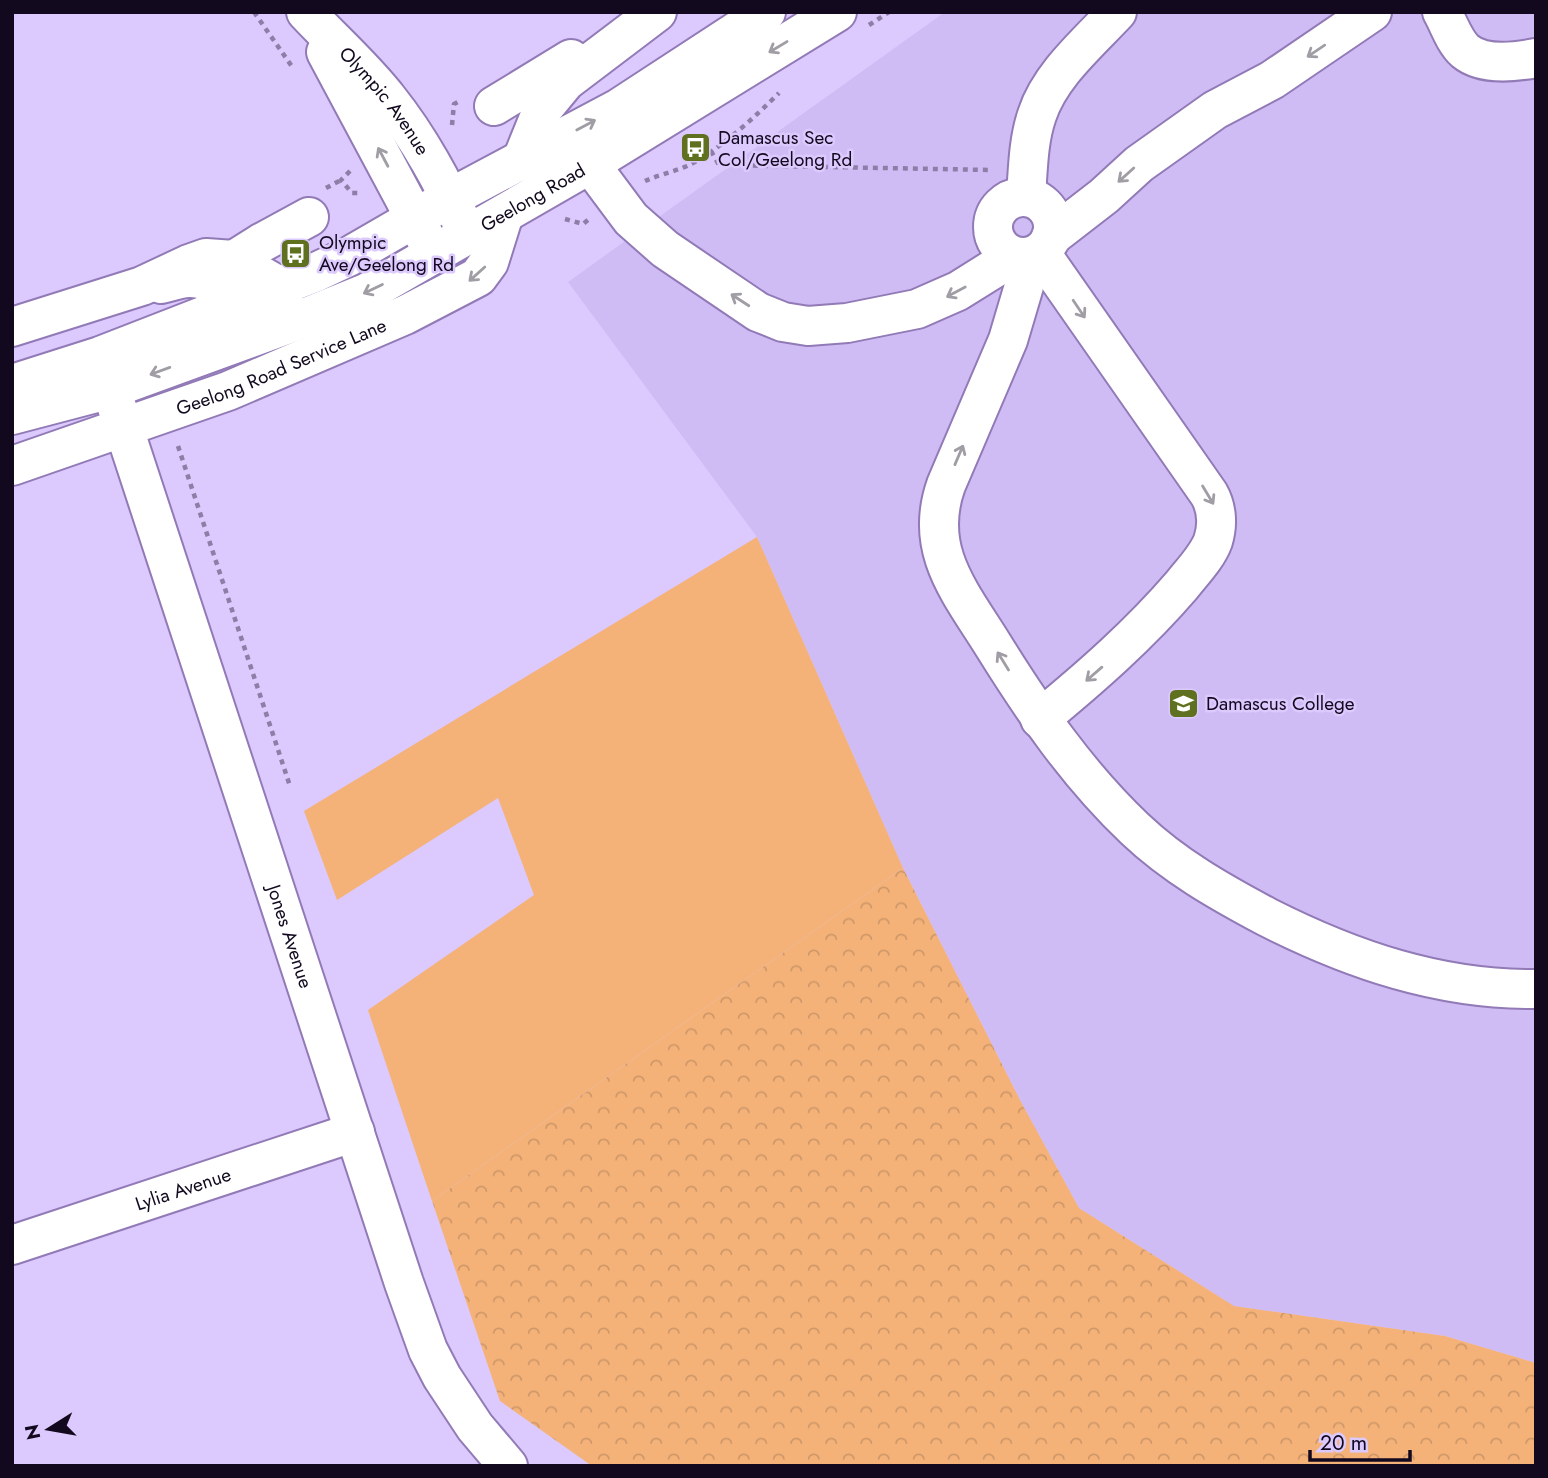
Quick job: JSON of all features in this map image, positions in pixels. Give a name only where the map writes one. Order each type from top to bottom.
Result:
[{"type":"street","name":"Olympic Avenue","points":[[306,12],[386,96],[424,149],[467,234]]},
{"type":"street","name":"Olympic Avenue","points":[[306,12],[434,254]]},
{"type":"street","name":"Geelong Road","points":[[12,415],[105,372],[236,302],[348,257],[450,198],[619,108],[766,12]]},
{"type":"street","points":[[1040,719],[1122,649],[1156,614],[1208,551],[1216,522],[1215,507],[1209,494],[1032,251],[998,244],[992,227],[994,218],[1004,203],[1027,185],[1034,126],[1047,93],[1116,12]]},
{"type":"street","points":[[590,164],[631,219],[665,249],[758,312],[795,325],[825,326],[868,320],[932,304],[1032,251],[1104,196],[1139,163],[1215,110],[1272,80],[1372,12]]},
{"type":"street","points":[[1442,12],[1461,47],[1477,58],[1501,61],[1536,58]]},
{"type":"street","name":"Geelong Road","points":[[521,162],[542,110],[554,94],[579,69],[648,18]]},
{"type":"street","points":[[494,106],[550,71],[648,18]]},
{"type":"street","name":"Geelong Road","points":[[12,384],[105,372],[277,328],[368,292],[590,164],[852,19]]},
{"type":"street","points":[[1027,185],[1053,221],[1032,251],[1008,340],[940,502],[938,531],[943,559],[957,587],[1040,719],[1100,792],[1134,828],[1187,871],[1244,905],[1317,941],[1397,970],[1483,987],[1536,989]]},
{"type":"street","name":"Geelong Road Service Lane","points":[[12,466],[228,391],[405,315],[478,277],[489,262],[504,214]]},
{"type":"street","points":[[234,260],[309,217]]},
{"type":"street","points":[[12,327],[142,286],[206,258],[234,260],[279,286],[277,328],[218,288],[191,278],[142,286]]},
{"type":"street","name":"Jones Avenue","points":[[105,372],[428,1350],[457,1402],[508,1466]]},
{"type":"street","name":"Lylia Avenue","points":[[12,1245],[355,1132]]},
{"type":"path","points":[[852,19],[889,12]]},
{"type":"path","points":[[614,197],[662,173],[687,166],[711,151],[760,113],[784,87]]},
{"type":"path","points":[[711,151],[719,165],[1003,171],[1027,185]]},
{"type":"path","points":[[583,224],[591,230]]},
{"type":"path","points":[[177,442],[290,786]]},
{"type":"shaded area","name":"Damascus College","points":[[945,12],[1536,12],[1536,1363],[1445,1336],[1234,1306],[1079,1208],[1020,1100],[903,868],[757,537],[568,282]]},
{"type":"green space","points":[[757,537],[903,868],[432,1201],[368,1010],[534,895],[498,798],[337,900],[304,811]]},
{"type":"green space","points":[[903,868],[1020,1100],[1079,1208],[1234,1306],[1445,1336],[1536,1363],[1536,1466],[592,1466],[500,1401],[432,1201]]},
{"type":"place","name":"Damascus Sec Col/Geelong Rd","points":[[695,148]]},
{"type":"place","name":"Olympic Ave/Geelong Rd","points":[[296,253]]},
{"type":"place","name":"Damascus College","points":[[1183,703]]}]
